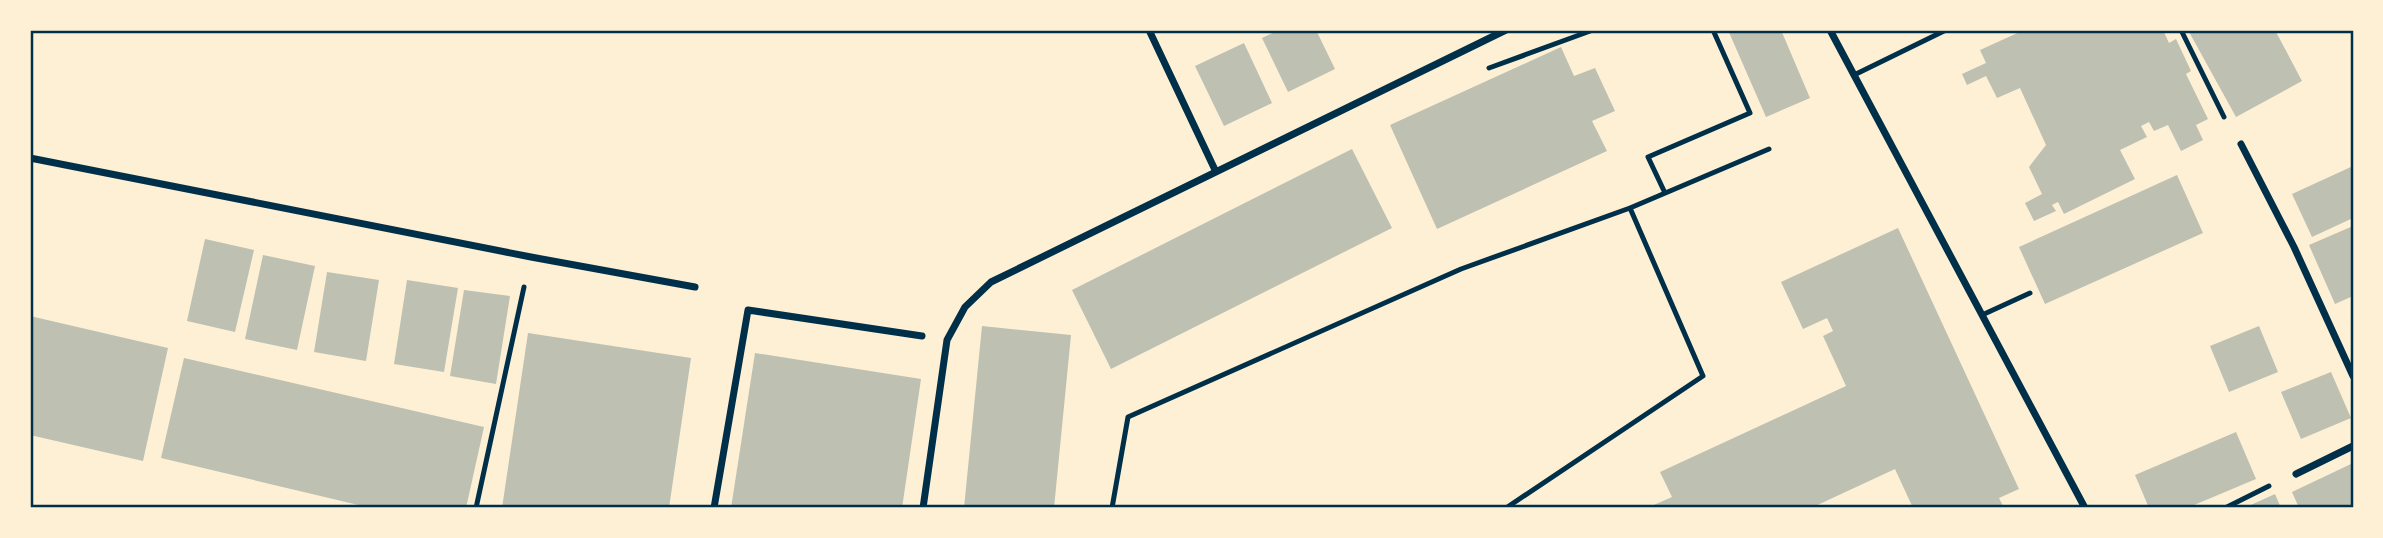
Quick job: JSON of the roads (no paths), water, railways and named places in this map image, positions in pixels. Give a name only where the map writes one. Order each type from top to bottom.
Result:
[{"type":"street","points":[[1149,30],[1216,172]]},
{"type":"street","points":[[923,508],[947,340],[965,307],[991,282],[1506,30]]},
{"type":"street","points":[[1830,30],[2085,508]]},
{"type":"street","points":[[2241,144],[2294,247],[2353,376]]},
{"type":"street","points":[[30,158],[504,252],[695,286]]},
{"type":"street","points":[[714,508],[748,310],[922,336]]},
{"type":"street","points":[[2296,474],[2353,446]]},
{"type":"lane","points":[[1489,68],[1593,30]]},
{"type":"lane","points":[[1665,193],[1648,156],[1750,113],[1713,30]]},
{"type":"lane","points":[[1854,75],[1946,30]]},
{"type":"lane","points":[[2181,30],[2224,117]]},
{"type":"lane","points":[[1112,508],[1128,417],[1461,269],[1630,208],[1769,149]]},
{"type":"lane","points":[[1506,508],[1703,376],[1630,208]]},
{"type":"lane","points":[[476,508],[524,287]]},
{"type":"lane","points":[[1982,315],[2030,293]]},
{"type":"lane","points":[[2225,508],[2269,486]]}]
